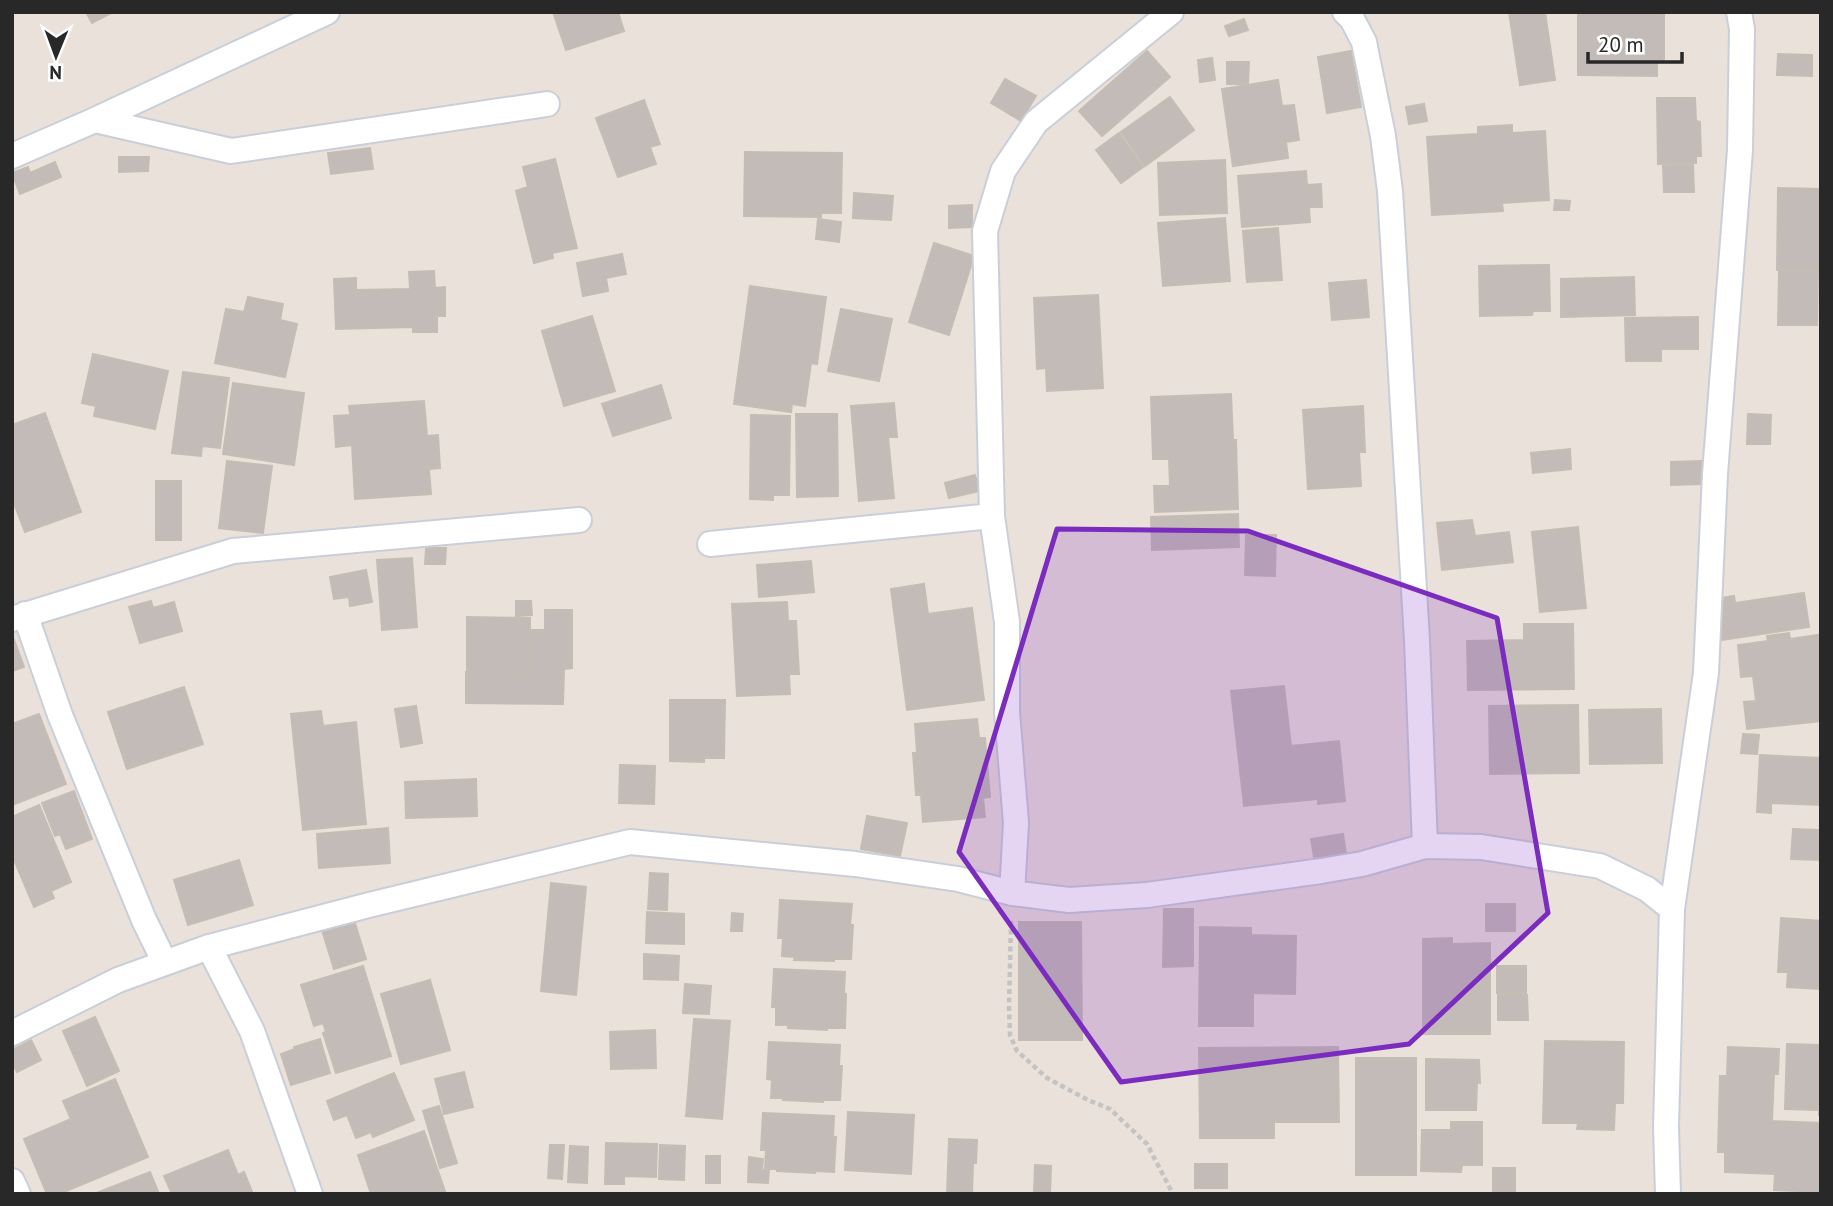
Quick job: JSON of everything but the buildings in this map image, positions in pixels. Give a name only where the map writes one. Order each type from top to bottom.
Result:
[{"type":"street","points":[[12,156],[327,12]]},
{"type":"street","points":[[1012,893],[1016,824],[1007,712],[1007,622],[992,516],[985,231],[1003,170],[1036,122],[1171,12]]},
{"type":"street","points":[[1345,12],[1352,19],[1364,42],[1383,136],[1390,191],[1417,640],[1425,846]]},
{"type":"street","points":[[1668,1194],[1666,1127],[1672,909],[1706,673],[1715,474],[1740,150],[1742,29],[1739,12]]},
{"type":"street","points":[[95,120],[231,151],[547,104]]},
{"type":"street","points":[[710,544],[992,516]]},
{"type":"street","points":[[165,963],[144,920],[19,616],[233,551],[579,520]]},
{"type":"street","points":[[12,1033],[118,981],[209,947],[630,842],[855,864],[958,879],[1012,893],[1069,900],[1147,895],[1246,883],[1362,864],[1425,846],[1481,847],[1600,866],[1647,889],[1672,909]]},
{"type":"street","points":[[209,947],[252,1031],[310,1194]]},
{"type":"street","points":[[12,1181],[18,1194]]},
{"type":"path","points":[[1012,893],[1009,1009],[1010,1035],[1017,1051],[1047,1078],[1110,1109],[1147,1144],[1173,1194]]},
{"type":"highlighted area","points":[[1057,529],[1248,531],[1497,618],[1548,913],[1409,1044],[1121,1082],[959,852]]}]
